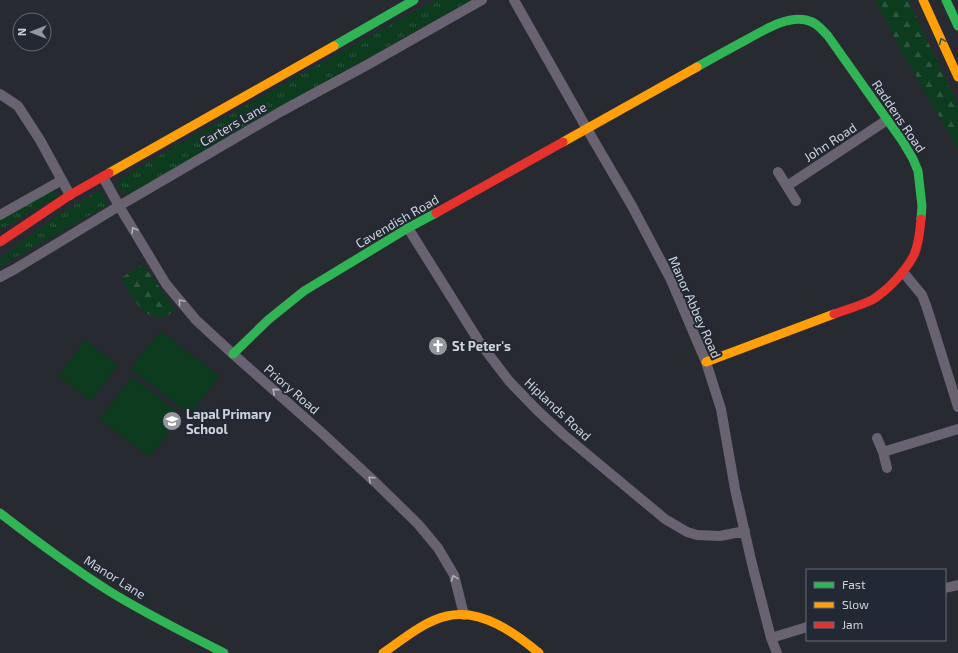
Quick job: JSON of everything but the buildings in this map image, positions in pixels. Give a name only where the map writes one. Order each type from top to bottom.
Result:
[{"type":"main road","name":"Carters Lane","points":[[0,242],[70,195],[287,74],[412,0]]},
{"type":"main road","points":[[923,0],[958,77]]},
{"type":"main road","points":[[946,0],[958,26]]},
{"type":"main road","name":"Raddens Road","points":[[587,129],[739,44],[778,24],[804,19],[816,24],[828,36],[914,159],[918,171],[921,197],[922,216],[920,232],[914,254],[903,272],[884,291],[871,300],[706,362]]},
{"type":"main road","name":"Cavendish Road","points":[[233,354],[268,320],[304,291],[408,228],[587,129]]},
{"type":"main road","name":"Manor Lane","points":[[0,513],[35,540],[109,591],[170,626],[224,653]]},
{"type":"main road","points":[[383,653],[425,625],[447,616],[455,615],[479,618],[498,625],[512,632],[539,653]]},
{"type":"street","name":"Carters Lane","points":[[0,277],[280,112],[482,0]]},
{"type":"street","name":"Manor Abbey Road","points":[[514,0],[632,206],[671,280],[706,362],[721,409],[734,489],[752,564],[777,653]]},
{"type":"street","points":[[0,94],[18,106],[40,140],[70,195]]},
{"type":"street","name":"John Road","points":[[787,186],[887,120]]},
{"type":"street","points":[[778,172],[796,200]]},
{"type":"street","name":"Priory Road","points":[[103,177],[166,284],[196,320],[375,482],[418,524],[438,548],[454,575],[464,615]]},
{"type":"street","points":[[0,215],[62,180]]},
{"type":"street","name":"Hiplands Road","points":[[408,228],[480,343],[509,382],[564,436],[665,519],[687,532],[697,536],[720,536],[745,531]]},
{"type":"street","points":[[903,272],[922,295],[958,407]]},
{"type":"street","points":[[883,452],[958,429]]},
{"type":"street","points":[[877,438],[883,452],[887,468]]},
{"type":"street","points":[[946,588],[958,585]]},
{"type":"street","points":[[772,638],[806,627]]},
{"type":"green space","points":[[436,0],[471,0],[305,93],[165,175],[127,194],[120,189],[118,181],[146,163],[333,56]]},
{"type":"green space","points":[[875,0],[908,0],[958,105],[958,149],[903,54]]},
{"type":"green space","points":[[55,188],[57,196],[0,230],[0,220]]},
{"type":"green space","points":[[100,190],[108,205],[0,266],[0,258],[55,217]]},
{"type":"green space","points":[[143,264],[176,311],[163,317],[154,316],[148,314],[142,309],[132,297],[121,278]]},
{"type":"green space","points":[[160,331],[219,376],[190,414],[131,369]]},
{"type":"green space","points":[[85,340],[118,365],[91,401],[58,376]]},
{"type":"green space","points":[[132,377],[182,416],[149,457],[100,419]]},
{"type":"traffic: fast","points":[[334,46],[414,0]]},
{"type":"traffic: fast","points":[[946,0],[958,26]]},
{"type":"traffic: fast","points":[[697,67],[782,22],[798,19],[810,21],[816,24],[828,36],[903,142],[913,159],[918,171],[922,206],[921,219]]},
{"type":"traffic: fast","points":[[233,354],[268,320],[304,291],[408,228],[436,213]]},
{"type":"traffic: fast","points":[[0,513],[53,553],[109,591],[224,653]]},
{"type":"traffic: slow","points":[[923,0],[958,77]]},
{"type":"traffic: slow","points":[[109,173],[334,46]]},
{"type":"traffic: slow","points":[[563,142],[697,67]]},
{"type":"traffic: slow","points":[[706,362],[834,314]]},
{"type":"traffic: slow","points":[[383,653],[422,626],[438,618],[460,614],[485,619],[497,624],[508,630],[539,653]]},
{"type":"traffic: jam","points":[[436,213],[563,142]]},
{"type":"traffic: jam","points":[[0,242],[70,195],[109,173]]},
{"type":"traffic: jam","points":[[834,314],[872,300],[896,280],[906,268],[916,251],[921,219]]},
{"type":"place","name":"St Peter's","points":[[438,346]]},
{"type":"place","name":"Lapal Primary School","points":[[172,421]]}]
